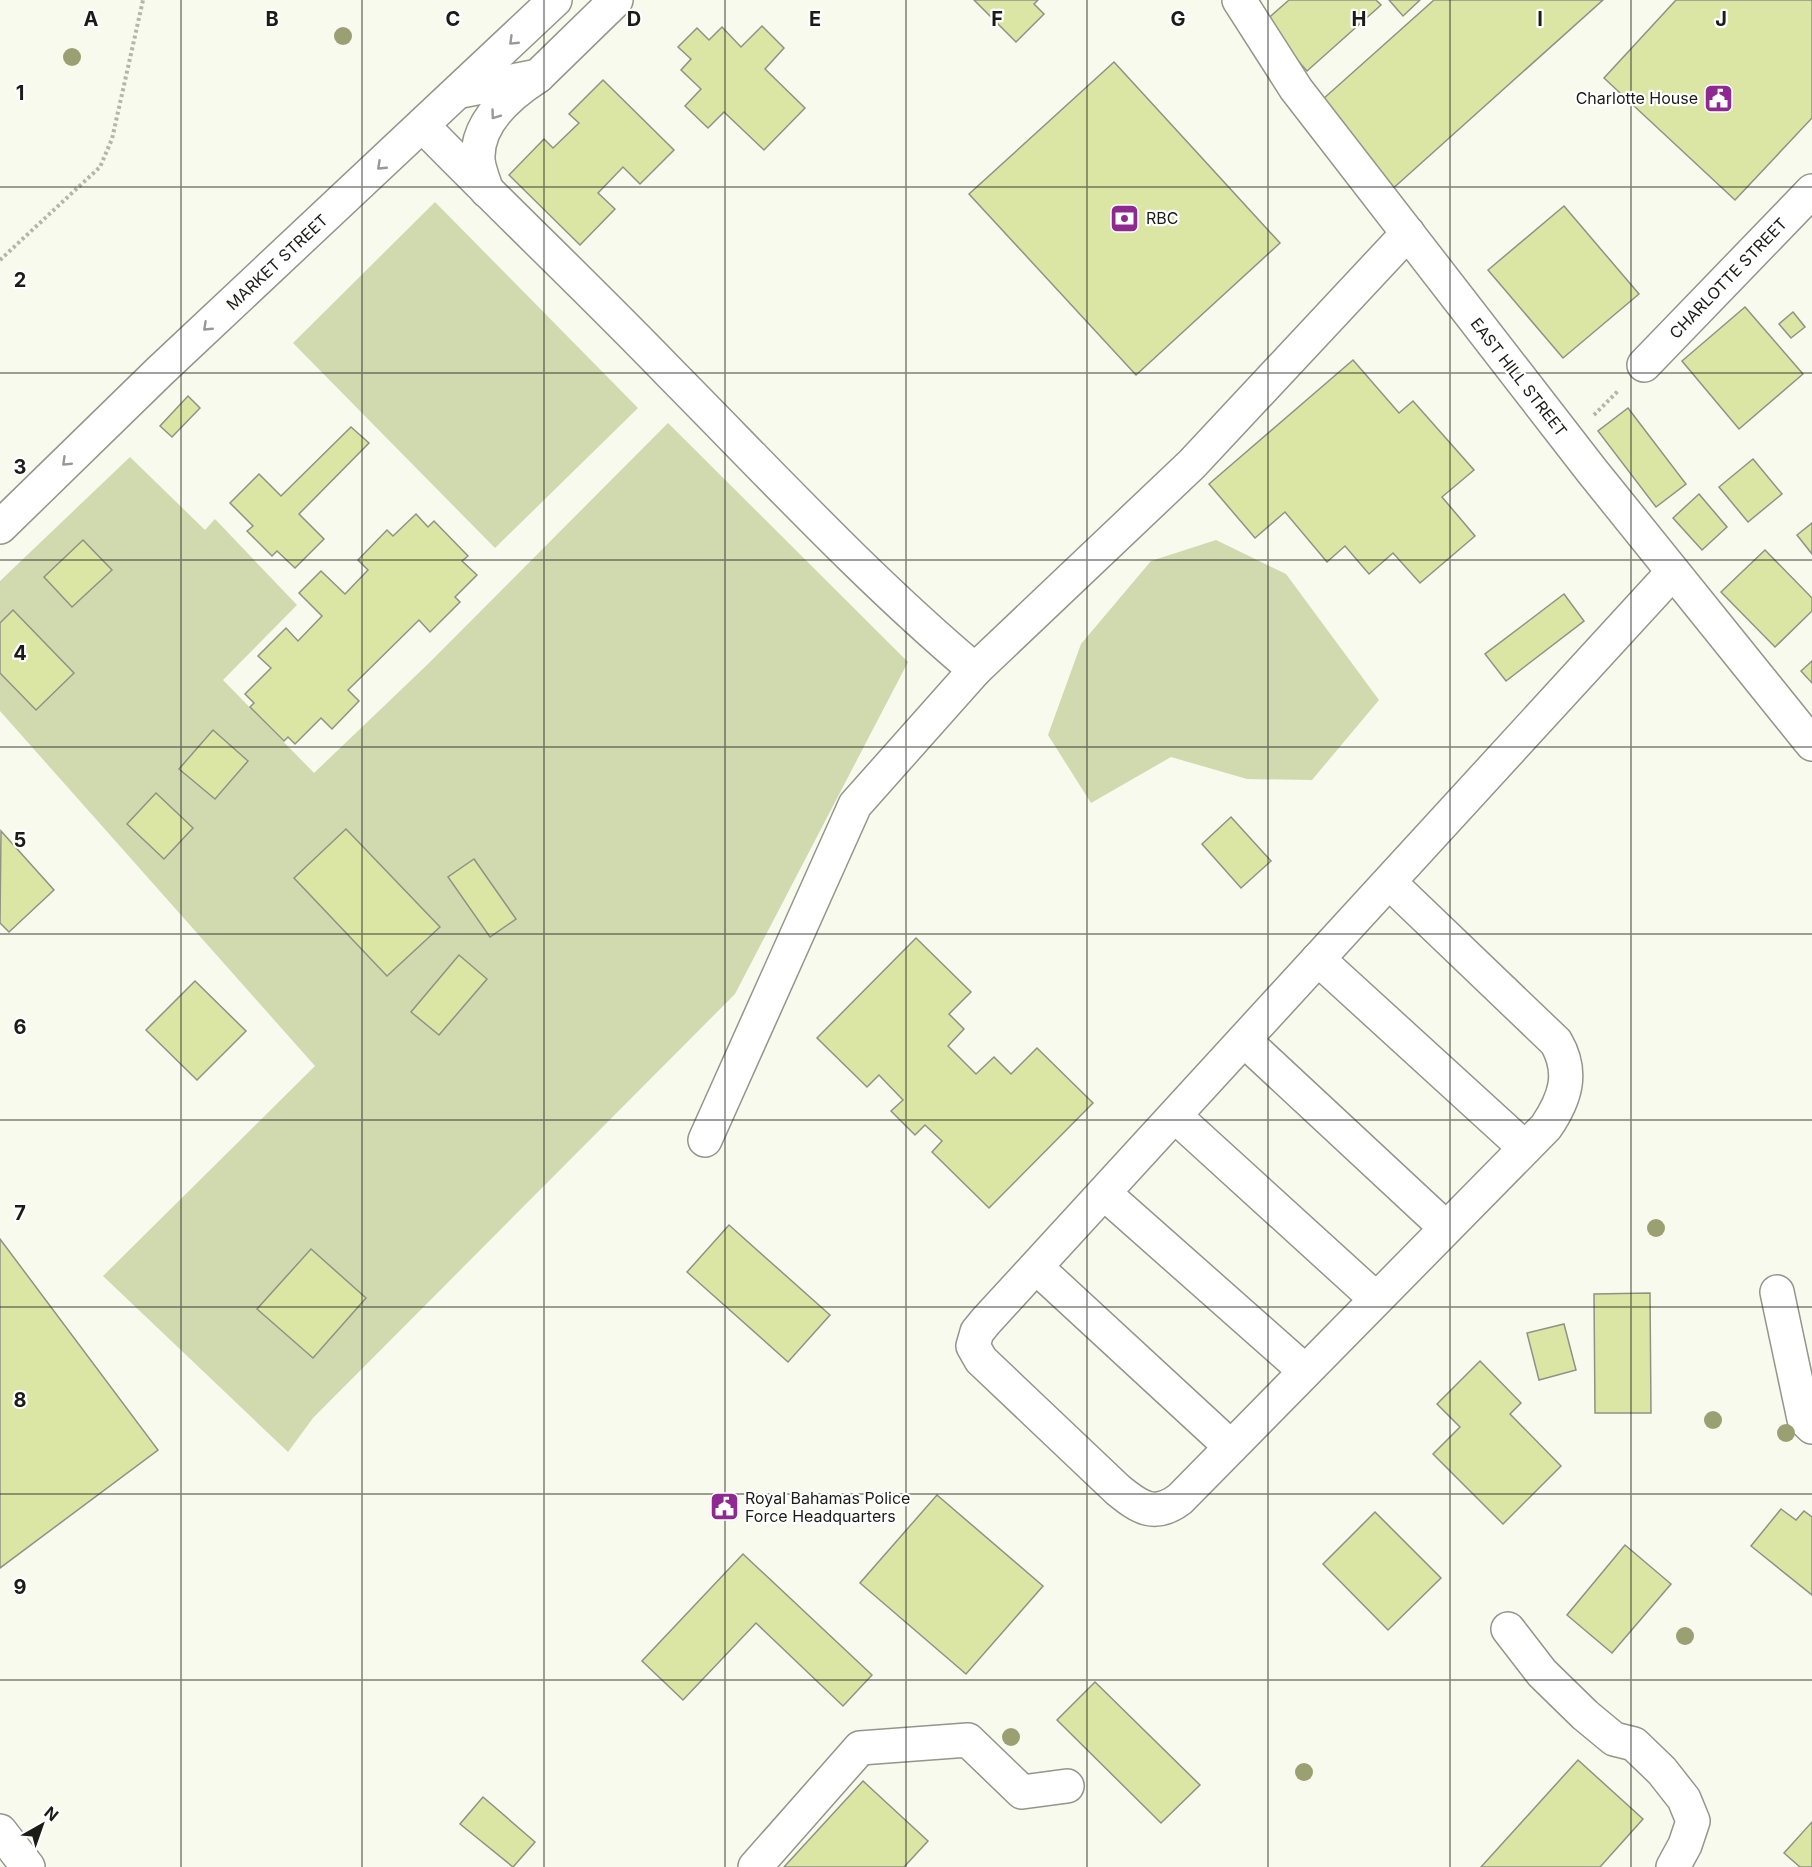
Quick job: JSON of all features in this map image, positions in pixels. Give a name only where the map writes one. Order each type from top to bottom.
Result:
[{"type":"main road","name":"MARKET STREET","points":[[0,527],[183,350],[461,91],[555,0]]},
{"type":"main road","points":[[487,191],[478,161],[485,129],[506,100],[538,76],[616,0]]},
{"type":"main road","name":"EAST HILL STREET","points":[[1239,0],[1296,90],[1568,441],[1812,744]]},
{"type":"main road","points":[[461,91],[538,76]]},
{"type":"main road","points":[[423,126],[597,298],[818,524],[929,631],[975,670]]},
{"type":"main road","name":"CHARLOTTE STREET","points":[[1644,364],[1812,191]]},
{"type":"main road","points":[[705,1140],[855,805],[975,670],[1192,464],[1408,233]]},
{"type":"main road","points":[[1389,882],[1556,1042],[1564,1056],[1568,1072],[1558,1108],[1546,1127],[1526,1148],[1170,1507],[1143,1508],[1118,1490],[975,1353],[973,1346],[977,1332],[1318,959],[1673,572]]},
{"type":"main road","points":[[1318,959],[1526,1148]]},
{"type":"main road","points":[[1244,1040],[1446,1228]]},
{"type":"main road","points":[[1175,1116],[1376,1299]]},
{"type":"main road","points":[[1104,1193],[1305,1371]]},
{"type":"main road","points":[[1036,1267],[1231,1447]]},
{"type":"main road","points":[[1778,1292],[1804,1419],[1812,1426]]},
{"type":"main road","points":[[1508,1629],[1542,1673],[1585,1715],[1614,1739],[1634,1744],[1662,1771],[1684,1798],[1693,1821],[1685,1845],[1673,1867]]},
{"type":"main road","points":[[755,1867],[860,1748],[968,1740],[1022,1792],[1067,1786]]},
{"type":"main road","points":[[0,1831],[28,1867]]},
{"type":"path","points":[[0,260],[100,167],[112,139],[143,0]]},
{"type":"path","points":[[1568,441],[1644,364]]},
{"type":"green space","points":[[435,202],[638,408],[495,548],[293,343]]},
{"type":"green space","points":[[668,423],[908,662],[735,994],[313,1418],[288,1452],[103,1276],[315,1066],[0,711],[0,581],[130,457],[205,530],[215,519],[297,605],[223,680],[314,773],[428,664]]},
{"type":"green space","points":[[1216,540],[1286,574],[1379,700],[1312,780],[1247,779],[1171,757],[1091,803],[1048,735],[1081,644],[1151,561]]},
{"type":"building","points":[[974,0],[1038,0],[1034,4],[1044,14],[1016,42]]},
{"type":"building","points":[[1289,0],[1376,0],[1381,5],[1307,71],[1264,22]]},
{"type":"building","points":[[1389,0],[1420,0],[1403,16]]},
{"type":"building","points":[[1434,0],[1603,0],[1389,192],[1313,108]]},
{"type":"building","name":"Charlotte House","points":[[1676,0],[1812,0],[1812,118],[1735,200],[1604,78]]},
{"type":"building","points":[[762,26],[784,48],[765,69],[805,108],[764,150],[724,112],[708,128],[685,106],[701,89],[681,70],[691,59],[678,47],[697,28],[709,40],[722,27],[741,47]]},
{"type":"building","name":"RBC","points":[[1114,62],[1280,243],[1136,375],[969,194]]},
{"type":"building","points":[[603,80],[674,150],[640,184],[623,167],[598,193],[615,209],[580,245],[509,175],[544,139],[553,148],[579,123],[569,114]]},
{"type":"building","points":[[1564,206],[1639,294],[1563,358],[1488,270]]},
{"type":"building","points":[[1745,307],[1803,374],[1739,429],[1682,361]]},
{"type":"building","points":[[1793,312],[1805,327],[1791,338],[1779,324]]},
{"type":"building","points":[[1353,360],[1399,413],[1413,401],[1474,470],[1442,497],[1475,536],[1420,583],[1393,553],[1369,574],[1345,546],[1327,562],[1285,512],[1255,538],[1209,484]]},
{"type":"building","points":[[188,396],[200,408],[172,437],[160,426]]},
{"type":"building","points":[[1628,408],[1686,484],[1656,507],[1598,431]]},
{"type":"building","points":[[351,427],[369,443],[299,514],[324,539],[295,568],[277,551],[272,556],[247,531],[253,526],[230,503],[259,474],[281,496]]},
{"type":"building","points":[[1753,459],[1782,494],[1748,522],[1719,487]]},
{"type":"building","points":[[1699,494],[1727,527],[1702,550],[1673,518]]},
{"type":"building","points":[[416,514],[428,527],[434,521],[468,556],[462,561],[477,575],[455,597],[460,602],[430,632],[419,620],[348,690],[359,701],[332,729],[321,718],[295,744],[288,737],[284,741],[250,707],[254,703],[245,694],[271,668],[258,656],[286,628],[298,641],[322,616],[299,593],[321,571],[345,594],[368,570],[358,560],[387,530],[393,536]]},
{"type":"building","points":[[1812,523],[1812,554],[1797,535]]},
{"type":"building","points":[[83,540],[112,570],[72,607],[44,577]]},
{"type":"building","points":[[1765,550],[1812,598],[1812,611],[1775,647],[1721,592]]},
{"type":"building","points":[[1564,594],[1584,621],[1506,681],[1485,654]]},
{"type":"building","points":[[13,610],[74,673],[36,710],[0,673],[0,623]]},
{"type":"building","points":[[1812,661],[1812,683],[1801,671]]},
{"type":"building","points":[[213,730],[248,761],[215,799],[179,769]]},
{"type":"building","points":[[156,793],[193,828],[164,859],[127,824]]},
{"type":"building","points":[[1231,817],[1271,861],[1241,888],[1202,844]]},
{"type":"building","points":[[346,829],[440,927],[387,976],[294,878]]},
{"type":"building","points":[[1,831],[54,890],[9,932],[0,923]]},
{"type":"building","points":[[474,859],[516,919],[490,937],[448,877]]},
{"type":"building","points":[[916,938],[971,992],[949,1014],[964,1029],[948,1046],[976,1074],[994,1057],[1011,1074],[1037,1048],[1093,1103],[989,1208],[932,1152],[942,1141],[925,1125],[915,1135],[891,1111],[903,1100],[879,1075],[867,1087],[817,1038]]},
{"type":"building","points":[[459,955],[487,979],[439,1035],[411,1012]]},
{"type":"building","points":[[195,981],[246,1031],[197,1080],[146,1030]]},
{"type":"building","points":[[729,1225],[830,1315],[788,1362],[687,1272]]},
{"type":"building","points":[[0,1239],[158,1450],[0,1568]]},
{"type":"building","points":[[311,1249],[366,1298],[313,1358],[257,1309]]},
{"type":"building","points":[[1650,1293],[1651,1413],[1595,1413],[1594,1294]]},
{"type":"building","points":[[1564,1324],[1576,1370],[1539,1380],[1527,1333]]},
{"type":"building","points":[[1480,1361],[1521,1403],[1510,1414],[1561,1466],[1503,1524],[1433,1454],[1460,1427],[1437,1404]]},
{"type":"building","points":[[937,1495],[1043,1586],[966,1674],[860,1583]]},
{"type":"building","points":[[1781,1509],[1796,1520],[1804,1511],[1812,1517],[1812,1595],[1751,1546]]},
{"type":"building","points":[[1375,1512],[1441,1578],[1388,1630],[1323,1564]]},
{"type":"building","points":[[1625,1545],[1671,1584],[1612,1653],[1567,1615]]},
{"type":"building","points":[[743,1554],[872,1675],[843,1706],[756,1623],[683,1700],[642,1661]]},
{"type":"building","points":[[1095,1682],[1200,1785],[1161,1823],[1057,1720]]},
{"type":"building","points":[[1578,1760],[1643,1819],[1600,1867],[1481,1867]]},
{"type":"building","points":[[863,1781],[928,1841],[904,1867],[784,1867]]},
{"type":"building","points":[[483,1797],[535,1842],[513,1867],[460,1824]]},
{"type":"building","points":[[1812,1822],[1812,1867],[1800,1867],[1784,1853]]},
{"type":"place","name":"Charlotte House","points":[[1719,98]]},
{"type":"place","name":"RBC","points":[[1125,218]]},
{"type":"place","name":"Royal Bahamas Police Force Headquarters","points":[[724,1507]]}]
